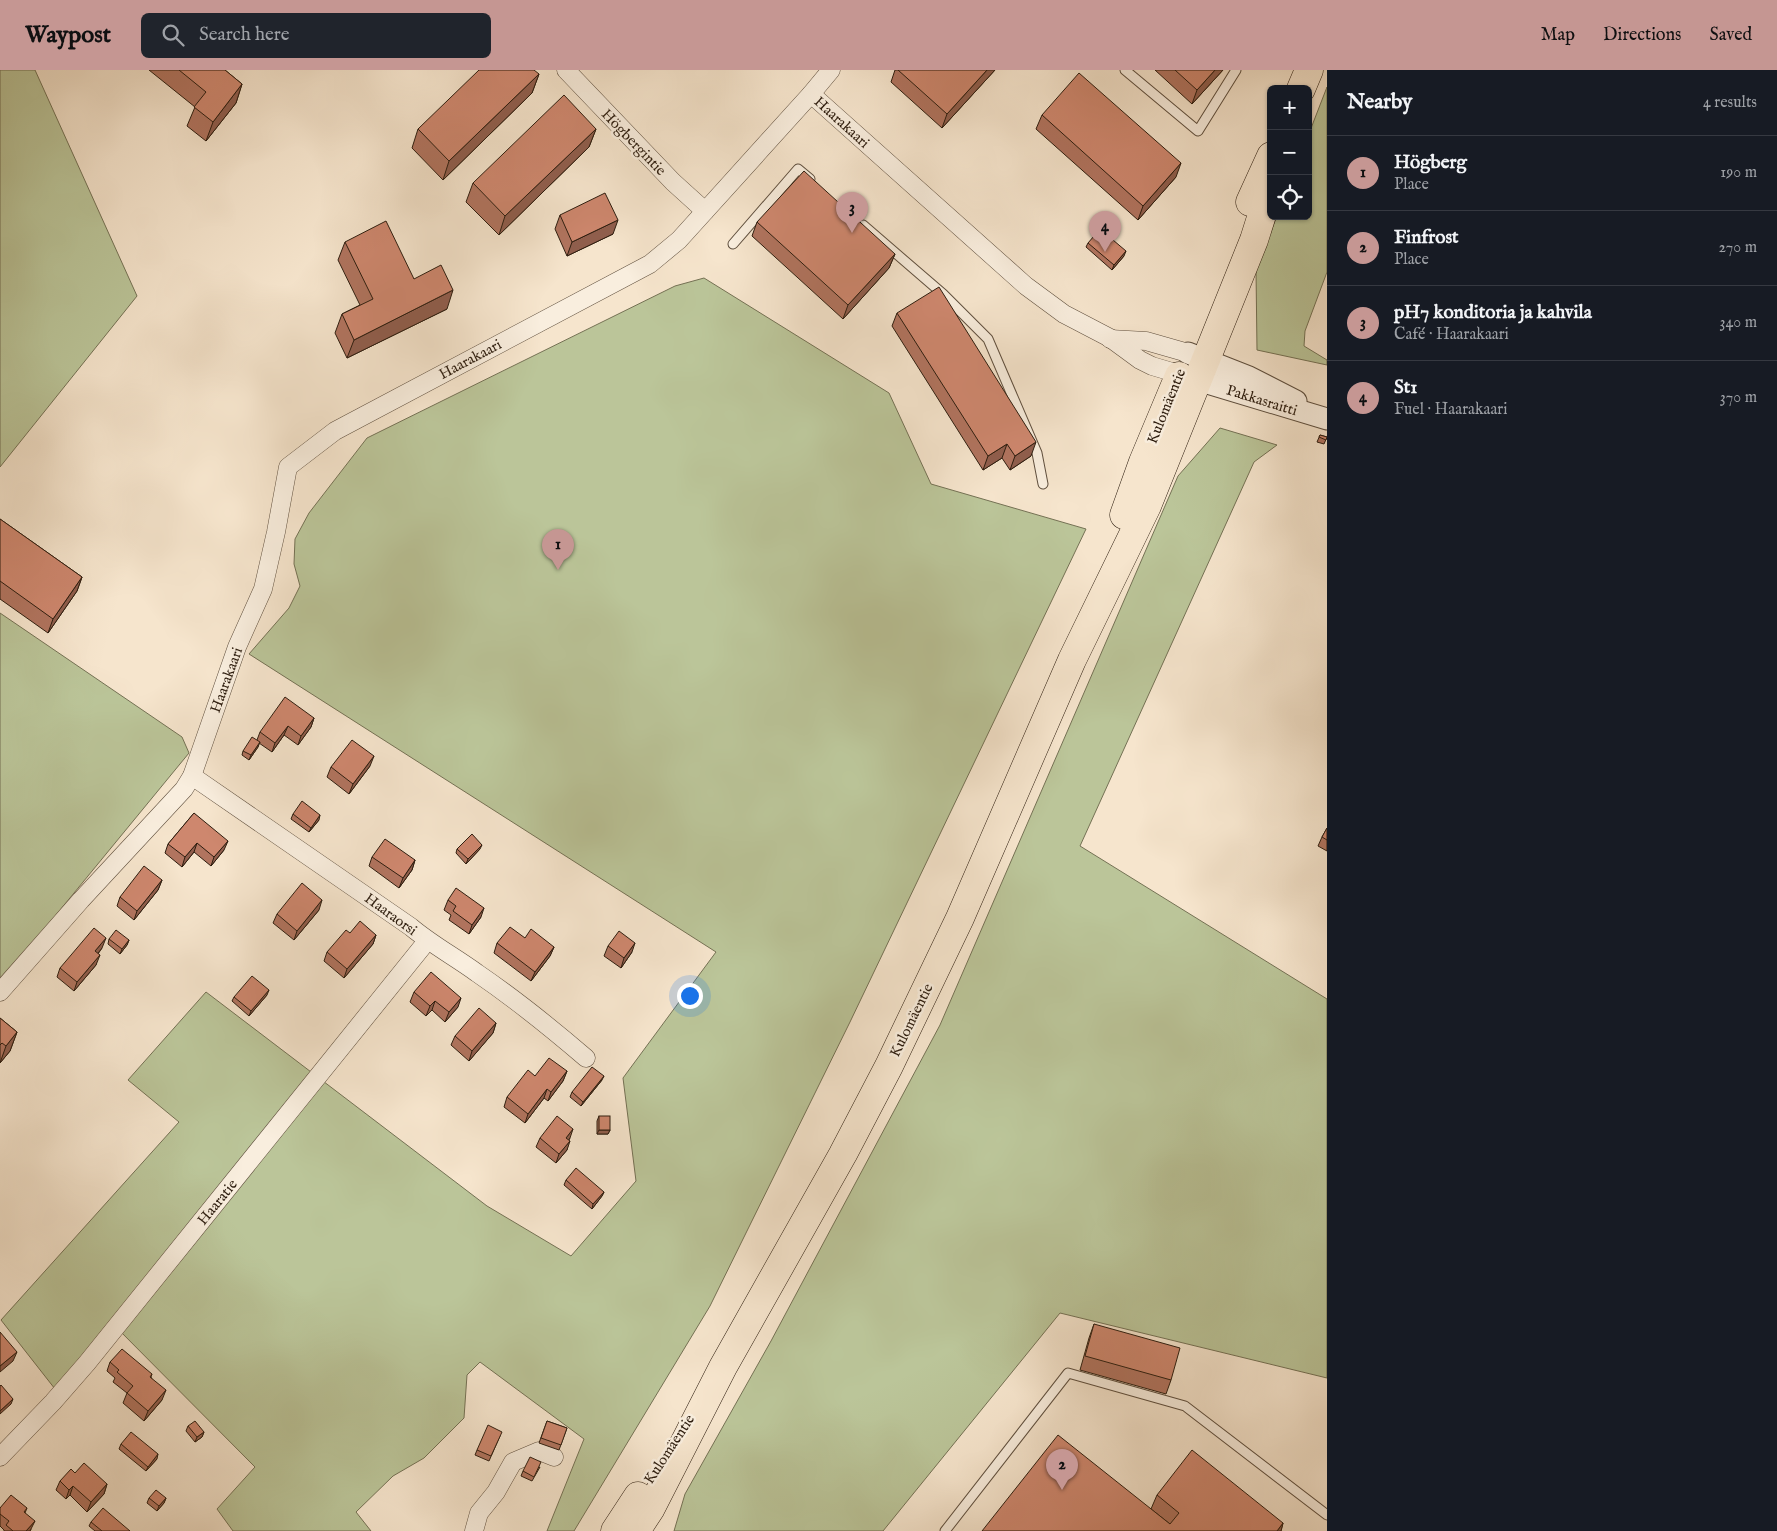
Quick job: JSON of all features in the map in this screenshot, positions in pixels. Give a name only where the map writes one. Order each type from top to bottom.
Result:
[{"type":"main road","name":"Kulomäentie","points":[[636,1531],[651,1508],[723,1368],[843,1154],[889,1066],[960,918],[1072,660],[1147,506],[1236,234],[1267,165]]},
{"type":"main road","name":"Kulomäentie","points":[[1193,367],[1254,240],[1267,199]]},
{"type":"main road","name":"Kulomäentie","points":[[615,1531],[723,1368]]},
{"type":"street","name":"Högbergintie","points":[[566,70],[673,182],[705,211]]},
{"type":"street","points":[[811,94],[831,70]]},
{"type":"street","name":"Haarakaari","points":[[0,992],[184,788],[192,776],[237,647],[263,589],[288,467],[335,431],[650,264],[679,240],[811,94],[1026,286],[1064,314],[1110,338],[1146,341],[1193,367]]},
{"type":"street","name":"Pakkasraitti","points":[[1193,367],[1327,419]]},
{"type":"street","name":"Haaraorsi","points":[[192,776],[525,1006],[586,1058]]},
{"type":"street","name":"Haaratie","points":[[0,1457],[53,1402],[87,1363],[427,940]]},
{"type":"street","points":[[474,1531],[479,1513],[496,1492],[513,1462],[539,1451],[554,1457]]},
{"type":"lane","points":[[1125,70],[1198,131],[1236,70]]},
{"type":"lane","points":[[733,244],[798,169],[819,187]]},
{"type":"lane","points":[[855,219],[943,294],[988,339],[1037,454],[1043,484]]},
{"type":"lane","points":[[945,1531],[1068,1373],[1185,1406],[1327,1515]]},
{"type":"green space","points":[[0,70],[35,70],[137,296],[0,467]]},
{"type":"green space","points":[[1327,87],[1327,272],[1305,331],[1304,346],[1327,360],[1327,365],[1257,350],[1256,270],[1275,220],[1312,220],[1312,126]]},
{"type":"green space","points":[[704,278],[889,393],[931,484],[1086,529],[850,1022],[710,1306],[574,1531],[547,1531],[584,1439],[480,1362],[467,1375],[464,1418],[424,1458],[393,1476],[356,1512],[371,1531],[233,1531],[217,1509],[255,1467],[111,1322],[55,1389],[1,1320],[179,1122],[128,1080],[206,992],[487,1206],[571,1256],[636,1181],[623,1078],[716,952],[249,654],[289,608],[300,586],[294,564],[295,539],[309,513],[367,438],[675,286]]},
{"type":"green space","points":[[1220,428],[1277,445],[1254,462],[1080,846],[1327,999],[1327,1378],[1060,1313],[883,1531],[674,1531],[685,1494],[771,1341],[940,1025],[1178,476]]},
{"type":"green space","points":[[0,613],[182,737],[189,753],[5,977],[0,996]]},
{"type":"building","points":[[179,70],[225,70],[242,84],[213,122],[194,107],[206,92]]},
{"type":"building","points":[[479,70],[534,70],[539,74],[449,161],[418,129]]},
{"type":"building","points":[[898,70],[987,70],[947,114]]},
{"type":"building","points":[[1175,70],[1215,70],[1197,90]]},
{"type":"building","points":[[1079,73],[1181,163],[1143,206],[1042,115]]},
{"type":"building","points":[[564,95],[596,129],[505,216],[473,183]]},
{"type":"building","points":[[804,171],[895,254],[848,305],[757,222]]},
{"type":"building","points":[[605,193],[618,220],[572,242],[560,215]]},
{"type":"building","points":[[386,221],[414,279],[441,265],[453,290],[354,340],[342,314],[373,299],[345,242]]},
{"type":"building","points":[[1100,229],[1126,251],[1114,265],[1088,243]]},
{"type":"building","points":[[939,287],[1036,442],[1015,456],[1007,444],[988,456],[897,313]]},
{"type":"building","points":[[1320,435],[1327,437],[1326,440],[1319,437]]},
{"type":"building","points":[[0,519],[82,577],[53,619],[0,581]]},
{"type":"building","points":[[285,697],[314,718],[301,736],[288,726],[275,743],[260,732]]},
{"type":"building","points":[[252,737],[260,742],[251,755],[243,751]]},
{"type":"building","points":[[352,740],[374,756],[353,784],[331,767]]},
{"type":"building","points":[[302,801],[320,815],[311,828],[293,814]]},
{"type":"building","points":[[194,813],[228,841],[214,857],[197,843],[185,857],[168,844]]},
{"type":"building","points":[[1327,828],[1327,840],[1322,837]]},
{"type":"building","points":[[472,834],[482,845],[468,859],[457,849]]},
{"type":"building","points":[[385,839],[415,860],[403,878],[372,857]]},
{"type":"building","points":[[144,866],[162,880],[137,911],[120,897]]},
{"type":"building","points":[[302,883],[322,900],[297,931],[277,914]]},
{"type":"building","points":[[456,888],[484,908],[472,925],[453,911],[456,906],[448,900]]},
{"type":"building","points":[[360,921],[376,935],[347,969],[327,952],[346,930],[350,933]]},
{"type":"building","points":[[510,927],[525,938],[531,929],[554,947],[535,972],[497,943]]},
{"type":"building","points":[[94,928],[106,938],[95,951],[100,955],[77,982],[60,968]]},
{"type":"building","points":[[116,930],[129,940],[122,949],[109,939]]},
{"type":"building","points":[[619,931],[635,943],[624,958],[608,946]]},
{"type":"building","points":[[431,972],[461,998],[449,1012],[435,1001],[430,1006],[414,992]]},
{"type":"building","points":[[252,976],[269,990],[251,1011],[234,997]]},
{"type":"building","points":[[479,1008],[496,1023],[472,1051],[455,1036]]},
{"type":"building","points":[[0,1018],[17,1032],[6,1046],[2,1043],[0,1045]]},
{"type":"building","points":[[549,1058],[567,1071],[551,1092],[547,1089],[528,1114],[507,1097],[528,1070],[535,1076]]},
{"type":"building","points":[[592,1067],[604,1076],[583,1102],[572,1092]]},
{"type":"building","points":[[557,1116],[573,1129],[566,1138],[570,1141],[559,1154],[540,1138]]},
{"type":"building","points":[[599,1116],[610,1116],[610,1130],[599,1130]]},
{"type":"building","points":[[576,1168],[604,1192],[593,1204],[566,1180]]},
{"type":"building","points":[[1094,1324],[1180,1348],[1171,1380],[1085,1356]]},
{"type":"building","points":[[0,1332],[17,1352],[0,1366]]},
{"type":"building","points":[[122,1349],[152,1374],[150,1377],[166,1390],[148,1411],[127,1393],[133,1386],[117,1372],[119,1370],[110,1362]]},
{"type":"building","points":[[0,1386],[13,1399],[0,1411]]},
{"type":"building","points":[[195,1421],[204,1432],[197,1437],[188,1426]]},
{"type":"building","points":[[547,1421],[567,1428],[561,1445],[541,1438]]},
{"type":"building","points":[[488,1425],[502,1432],[491,1456],[477,1450]]},
{"type":"building","points":[[131,1432],[158,1454],[148,1467],[121,1444]]},
{"type":"building","points":[[1058,1435],[1170,1524],[1179,1513],[1157,1495],[1192,1450],[1283,1523],[1277,1531],[982,1531]]},
{"type":"building","points":[[530,1457],[541,1462],[534,1477],[523,1471]]},
{"type":"building","points":[[84,1463],[107,1484],[91,1502],[73,1486],[69,1490],[60,1481],[71,1469],[75,1473]]},
{"type":"building","points":[[156,1490],[166,1498],[159,1506],[149,1498]]},
{"type":"building","points":[[11,1495],[27,1508],[24,1512],[35,1521],[26,1531],[13,1531],[6,1525],[9,1521],[0,1514],[0,1508]]},
{"type":"building","points":[[103,1508],[130,1531],[102,1531],[91,1522]]},
{"type":"place","name":"pH7 konditoria ja kahvila","points":[[852,233]]},
{"type":"place","name":"St1","points":[[1105,252]]},
{"type":"place","name":"Högberg","points":[[558,570]]},
{"type":"place","name":"Finfrost","points":[[1062,1490]]}]
